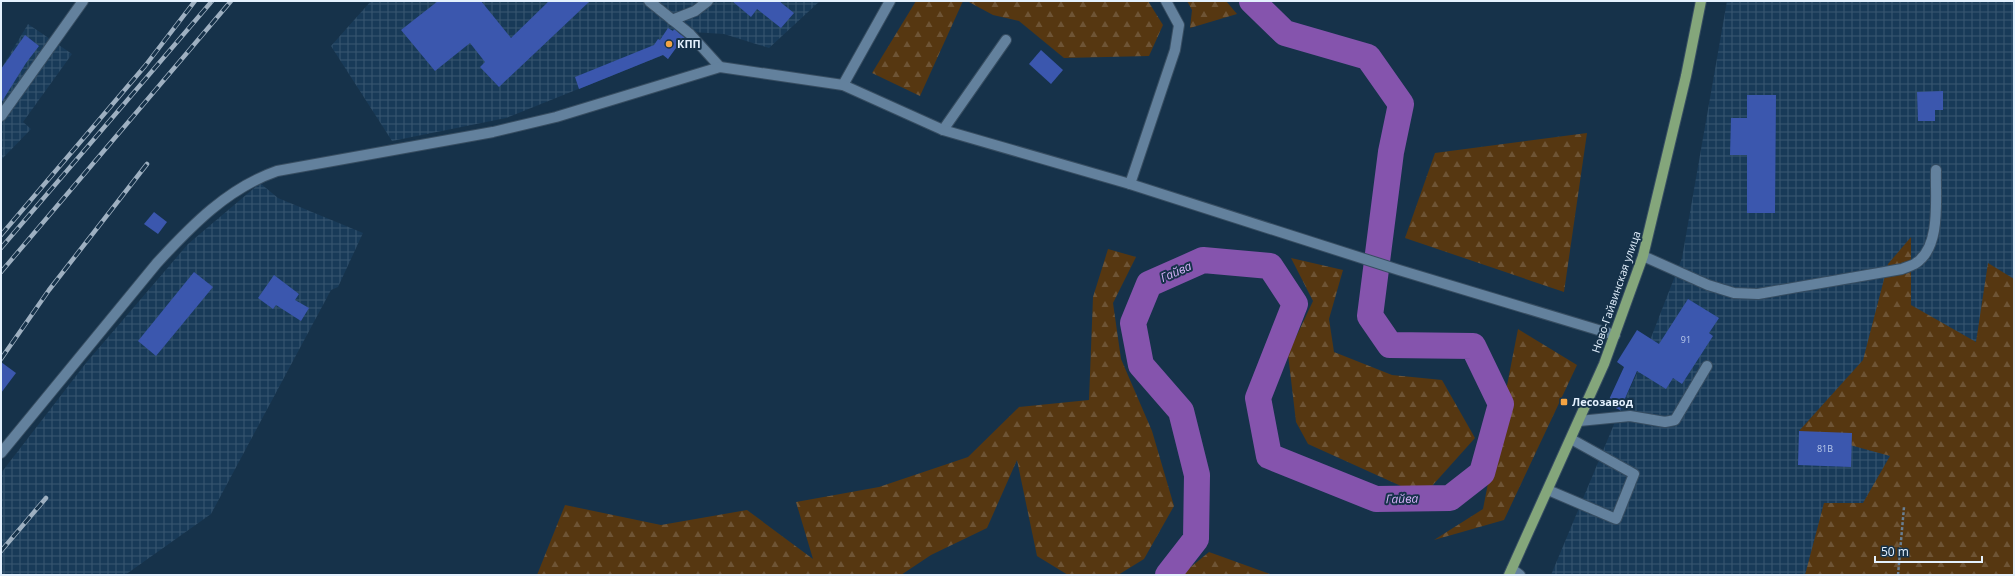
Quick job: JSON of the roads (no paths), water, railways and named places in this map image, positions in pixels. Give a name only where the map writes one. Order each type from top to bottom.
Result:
[{"type":"main road","name":"Ново-Гайвинская улица","points":[[1514,573],[1548,490],[1615,336],[1643,256],[1686,76],[1701,1]]},
{"type":"street","points":[[1,116],[83,1]]},
{"type":"street","points":[[649,1],[690,34],[720,67]]},
{"type":"street","points":[[672,20],[695,11],[708,1]]},
{"type":"street","points":[[843,85],[890,1]]},
{"type":"street","points":[[1130,184],[1175,50],[1179,25],[1166,1]]},
{"type":"street","points":[[943,130],[1006,40]]},
{"type":"street","points":[[1,453],[157,263],[183,235],[208,212],[233,192],[256,178],[277,171],[485,133],[549,118],[720,67],[843,85],[943,130],[1130,184],[1399,270],[1615,336]]},
{"type":"street","points":[[1643,256],[1708,285],[1734,293],[1758,294],[1902,269],[1917,263],[1929,249],[1935,231],[1936,170]]},
{"type":"street","points":[[1579,421],[1630,416],[1665,422],[1675,420],[1707,366]]},
{"type":"street","points":[[1548,490],[1616,519],[1634,474],[1571,439]]},
{"type":"waterway","name":"Гайва","points":[[1168,575],[1196,539],[1197,475],[1181,411],[1141,365],[1133,323],[1149,284],[1203,260],[1270,266],[1295,304],[1258,398],[1269,456],[1376,499],[1450,498],[1482,473],[1501,404],[1473,346],[1390,345],[1370,316],[1391,152],[1401,104],[1368,57],[1285,33],[1252,1]]},
{"type":"railway","points":[[1,235],[145,66],[195,1]]},
{"type":"railway","points":[[1,248],[212,1]]},
{"type":"railway","points":[[1,272],[231,1]]},
{"type":"railway","points":[[1,359],[49,290],[147,164]]},
{"type":"railway","points":[[1,551],[46,498]]},
{"type":"place","name":"КПП","points":[[669,44]]},
{"type":"place","name":"Лесозавод","points":[[1564,402]]}]
